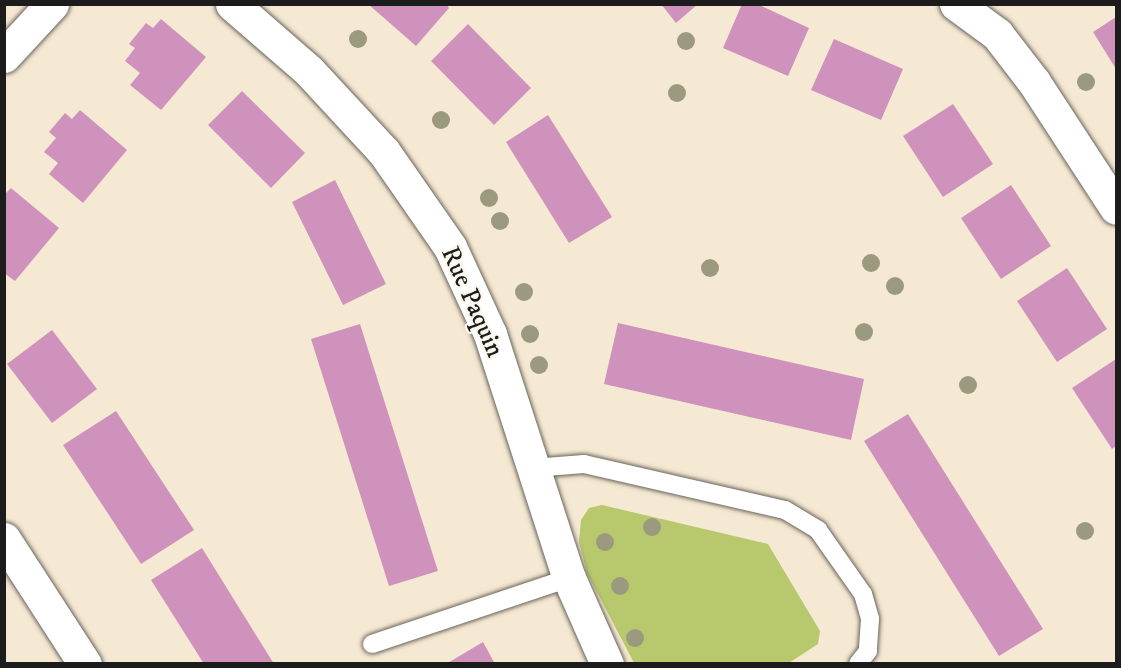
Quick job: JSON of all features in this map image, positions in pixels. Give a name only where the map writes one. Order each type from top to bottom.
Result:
[{"type":"street","points":[[4,56],[52,4]]},
{"type":"street","name":"Rue Paquin","points":[[232,4],[309,71],[384,152],[450,247],[490,334],[569,578],[607,663]]},
{"type":"street","points":[[956,4],[997,34],[1034,82],[1116,208]]},
{"type":"street","points":[[4,539],[85,663]]},
{"type":"lane","points":[[533,468],[584,464],[785,510],[818,530],[863,594],[870,619],[868,651],[858,663]]},
{"type":"lane","points":[[372,644],[569,578]]},
{"type":"green space","points":[[602,505],[768,544],[820,631],[818,644],[789,663],[634,663],[587,573],[579,542],[581,520],[589,508]]},
{"type":"building","points":[[368,4],[446,4],[449,8],[416,46]]},
{"type":"building","points":[[661,4],[698,4],[676,23]]},
{"type":"building","points":[[742,4],[757,4],[809,28],[788,76],[723,48]]},
{"type":"building","points":[[1116,17],[1116,69],[1093,32]]},
{"type":"building","points":[[161,19],[206,57],[161,110],[130,85],[140,73],[125,61],[135,48],[129,44],[146,23],[153,28]]},
{"type":"building","points":[[468,24],[531,88],[494,125],[431,61]]},
{"type":"building","points":[[834,39],[903,69],[881,120],[811,90]]},
{"type":"building","points":[[242,91],[305,153],[271,188],[208,125]]},
{"type":"building","points":[[953,104],[993,164],[943,197],[903,136]]},
{"type":"building","points":[[80,110],[127,150],[83,203],[49,174],[58,163],[44,152],[56,138],[49,132],[65,113],[72,119]]},
{"type":"building","points":[[548,115],[612,217],[569,243],[506,142]]},
{"type":"building","points":[[335,180],[386,284],[343,305],[292,202]]},
{"type":"building","points":[[1011,185],[1051,246],[1001,279],[961,218]]},
{"type":"building","points":[[11,188],[59,228],[15,281],[4,273],[4,195]]},
{"type":"building","points":[[1067,268],[1107,329],[1057,362],[1017,301]]},
{"type":"building","points":[[618,323],[864,379],[851,440],[604,384]]},
{"type":"building","points":[[360,324],[438,571],[389,586],[311,339]]},
{"type":"building","points":[[52,330],[97,389],[52,423],[7,364]]},
{"type":"building","points":[[1116,359],[1116,446],[1112,449],[1072,388]]},
{"type":"building","points":[[116,411],[194,530],[141,564],[63,445]]},
{"type":"building","points":[[908,414],[1043,629],[999,656],[864,441]]},
{"type":"building","points":[[202,548],[274,664],[204,664],[151,580]]},
{"type":"building","points":[[483,642],[495,664],[446,664]]}]
